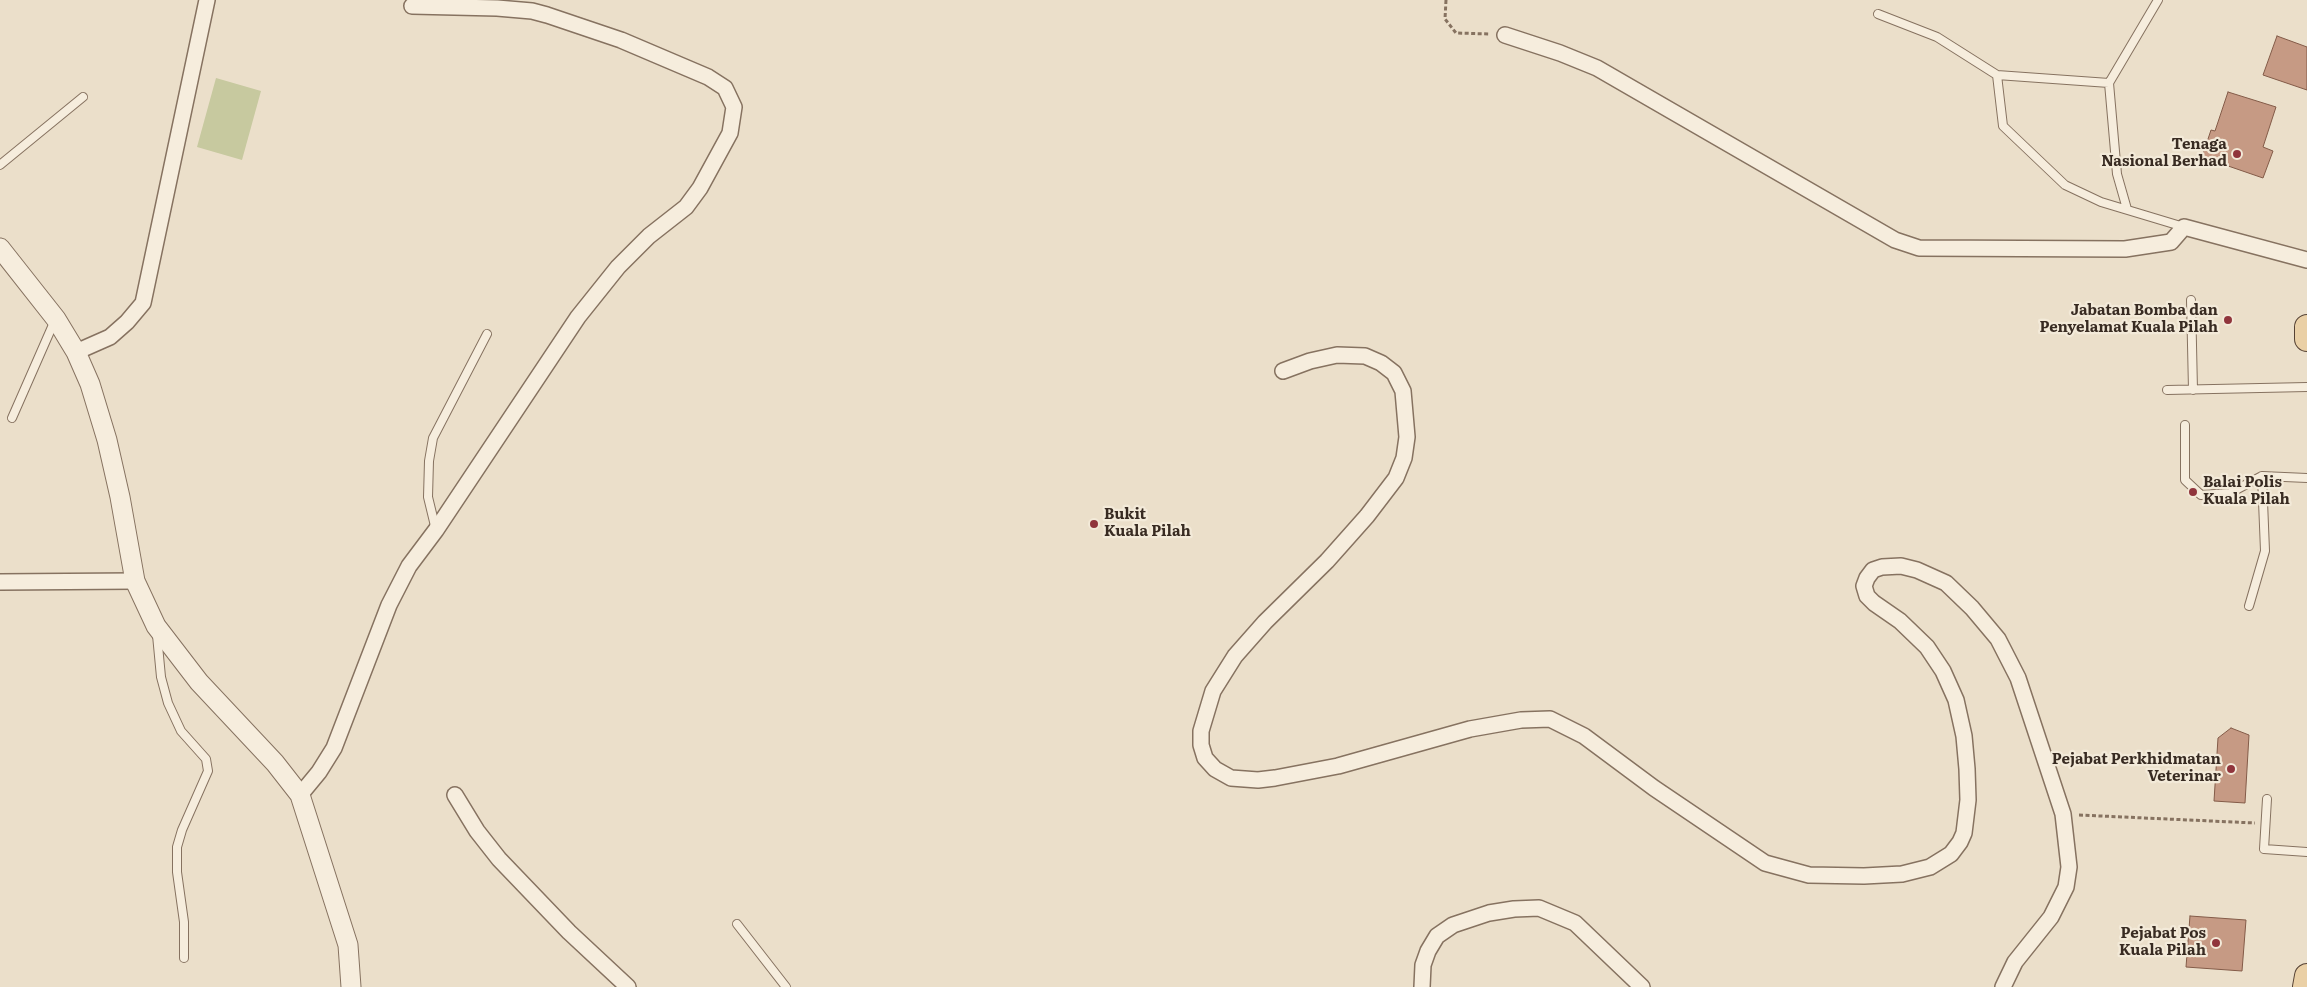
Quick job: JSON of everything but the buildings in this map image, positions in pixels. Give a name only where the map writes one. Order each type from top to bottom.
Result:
[{"type":"main road","points":[[2307,327],[2307,339]]},
{"type":"main road","points":[[2305,987],[2307,976]]},
{"type":"street","points":[[76,352],[110,337],[143,304],[207,0]]},
{"type":"street","points":[[300,795],[319,772],[334,748],[389,605],[409,566],[436,530],[578,317],[618,267],[649,236],[686,207],[700,188],[730,133],[734,108],[725,88],[708,77],[621,40],[547,16],[532,12],[496,8],[412,6]]},
{"type":"street","points":[[1505,35],[1560,53],[1597,68],[1895,240],[1919,248],[2125,249],[2171,242],[2184,227],[2307,260]]},
{"type":"street","points":[[0,248],[56,319],[76,352],[90,384],[107,440],[120,497],[135,581],[156,626],[199,682],[275,763],[300,795],[348,945],[351,987]]},
{"type":"street","points":[[1283,371],[1310,361],[1337,356],[1365,356],[1381,363],[1394,373],[1403,391],[1407,437],[1404,458],[1396,478],[1367,516],[1327,561],[1259,629],[1235,656],[1213,691],[1203,724],[1201,745],[1205,758],[1215,769],[1231,778],[1258,780],[1275,778],[1357,762],[1470,730],[1521,720],[1550,719],[1584,736],[1654,788],[1765,863],[1809,875],[1864,876],[1902,874],[1930,867],[1951,854],[1964,833],[1968,800],[1968,769],[1964,736],[1956,700],[1943,671],[1927,647],[1900,621],[1866,596],[1864,586],[1873,570],[1882,567],[1901,566],[1917,570],[1946,583],[1972,608],[1998,640],[2018,678],[2063,814],[2068,867],[2066,887],[2051,917],[2015,962],[2003,987]]},
{"type":"street","points":[[0,582],[135,581]]},
{"type":"street","points":[[455,795],[477,830],[499,859],[569,932],[628,987]]},
{"type":"street","points":[[1422,987],[1423,965],[1428,951],[1437,936],[1452,925],[1489,913],[1538,908],[1575,923],[1642,987]]},
{"type":"lane","points":[[2127,209],[2117,174],[2109,83],[2158,0]]},
{"type":"lane","points":[[1878,14],[1937,37],[1997,74],[2109,83]]},
{"type":"lane","points":[[1997,74],[2003,126],[2065,185],[2101,202],[2184,227]]},
{"type":"lane","points":[[0,165],[83,97]]},
{"type":"lane","points":[[2191,300],[2193,390]]},
{"type":"lane","points":[[12,418],[56,319]]},
{"type":"lane","points":[[436,530],[428,497],[428,461],[433,438],[487,334]]},
{"type":"lane","points":[[2167,390],[2307,388]]},
{"type":"lane","points":[[2185,426],[2185,480],[2201,495],[2230,493],[2262,476],[2307,478]]},
{"type":"lane","points":[[2249,606],[2265,551],[2262,476]]},
{"type":"lane","points":[[156,626],[161,677],[168,703],[181,731],[206,759],[208,771],[182,830],[177,847],[177,872],[184,922],[184,958]]},
{"type":"lane","points":[[2267,799],[2264,849],[2307,852]]},
{"type":"lane","points":[[737,924],[786,987]]},
{"type":"path","points":[[1446,0],[1445,19],[1456,33],[1505,35]]},
{"type":"path","points":[[2076,815],[2253,823]]},
{"type":"green space","points":[[216,78],[261,91],[242,160],[197,147]]},
{"type":"place","name":"Tenaga Nasional Berhad","points":[[2237,154]]},
{"type":"place","name":"Jabatan Bomba dan Penyelamat Kuala Pilah","points":[[2228,320]]},
{"type":"place","name":"Balai Polis Kuala Pilah","points":[[2193,492]]},
{"type":"place","name":"Bukit Kuala Pilah","points":[[1094,524]]},
{"type":"place","name":"Pejabat Perkhidmatan Veterinar","points":[[2231,769]]},
{"type":"place","name":"Pejabat Pos Kuala Pilah","points":[[2216,943]]}]
